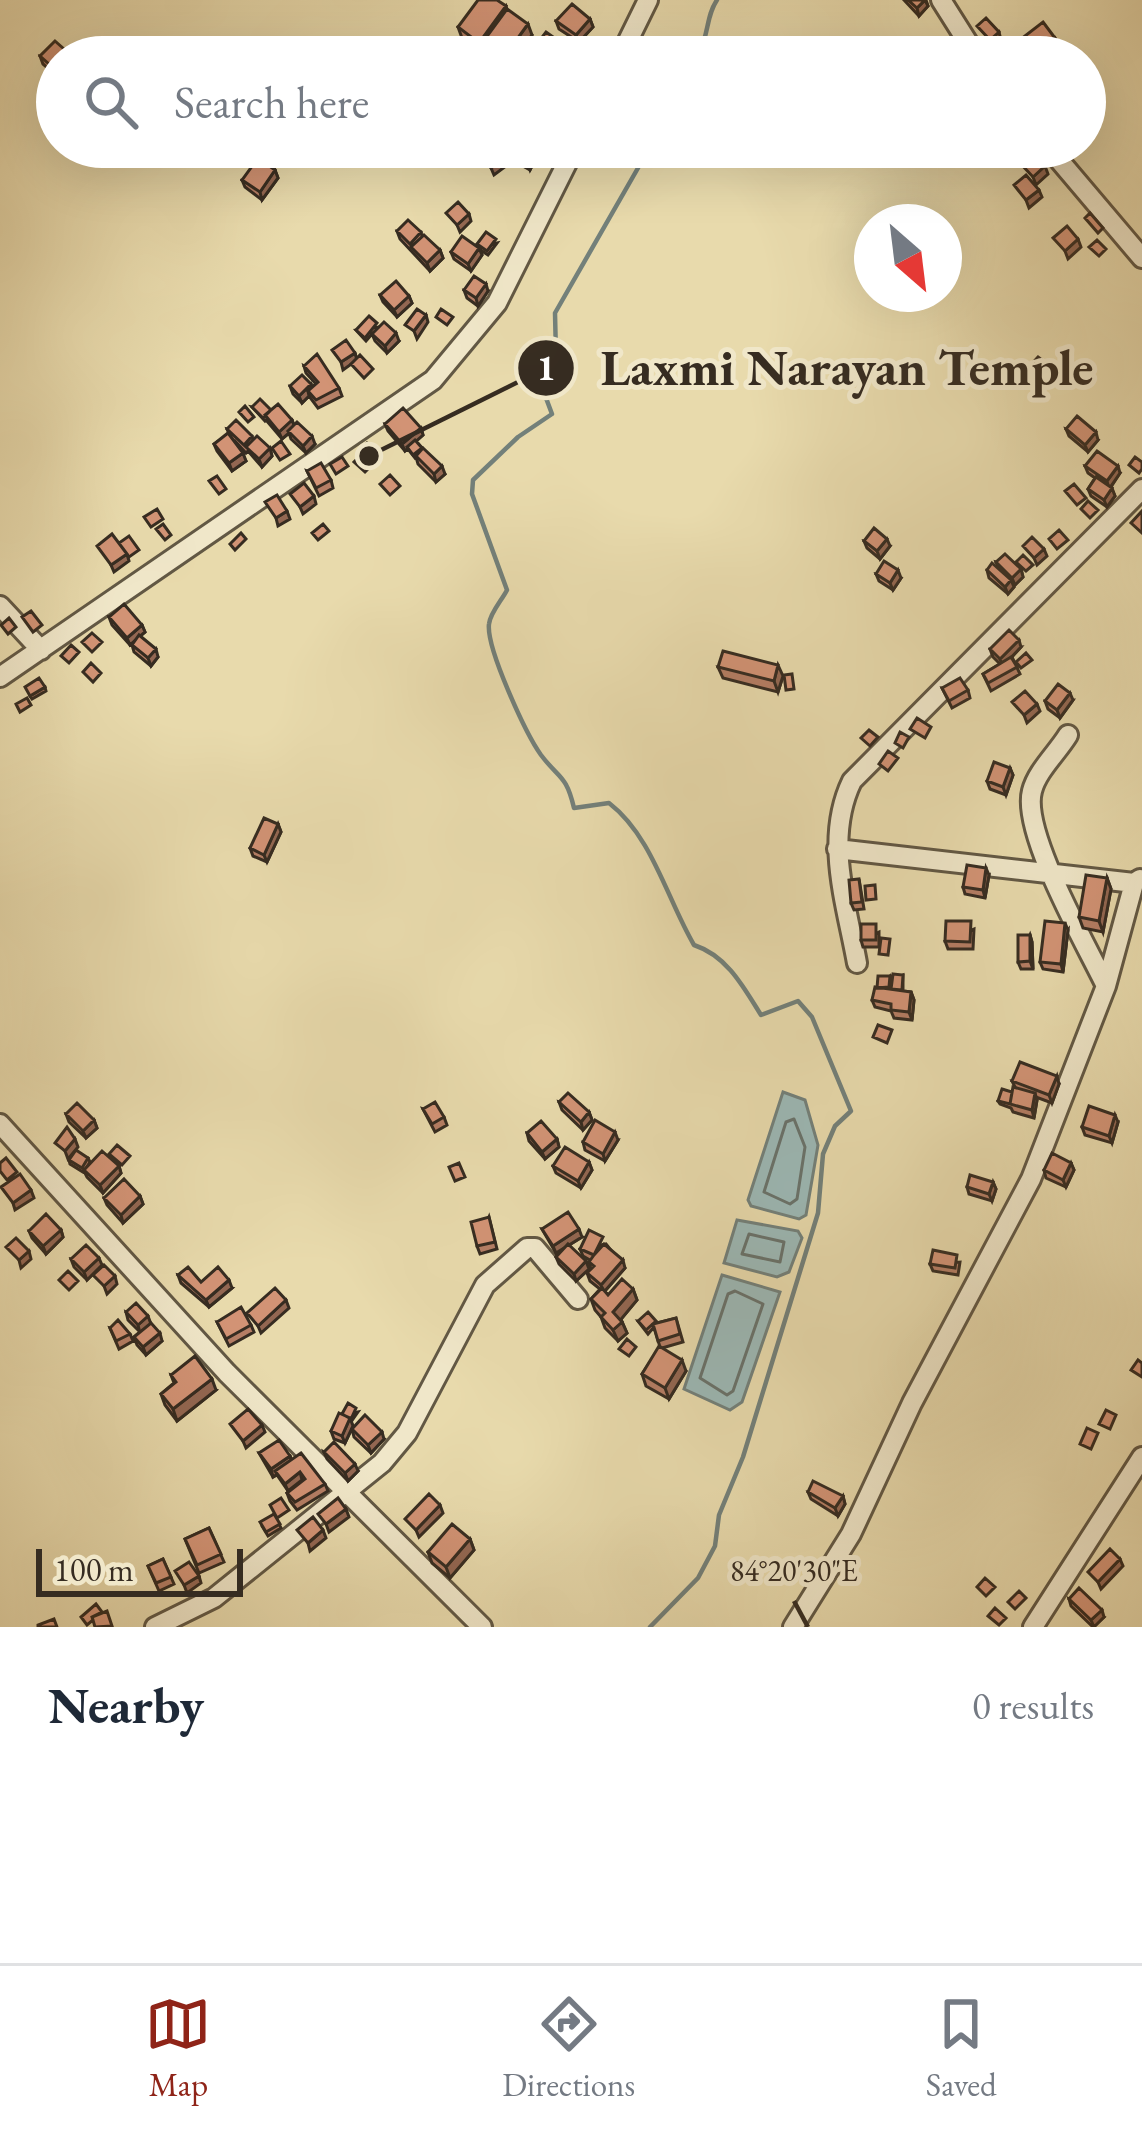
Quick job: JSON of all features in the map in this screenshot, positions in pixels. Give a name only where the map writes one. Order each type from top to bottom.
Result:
[{"type":"street","points":[[630,36],[648,0]]},
{"type":"street","points":[[941,0],[964,36]]},
{"type":"street","points":[[0,677],[190,542],[433,380],[497,303],[564,168]]},
{"type":"street","points":[[1066,168],[1142,258]]},
{"type":"street","points":[[857,963],[837,849],[838,810],[852,781],[1142,490]]},
{"type":"street","points":[[0,606],[41,650]]},
{"type":"street","points":[[1068,735],[1032,789],[1031,804],[1050,872],[1106,986]]},
{"type":"street","points":[[793,1627],[851,1534],[912,1403],[1031,1179],[1106,986],[1138,881],[837,849]]},
{"type":"street","points":[[0,1124],[227,1372],[482,1627]]},
{"type":"street","points":[[155,1627],[214,1598],[348,1495],[402,1440],[485,1286],[527,1248],[535,1248],[578,1299]]},
{"type":"street","points":[[1034,1627],[1142,1457]]},
{"type":"water","points":[[783,1092],[805,1100],[818,1145],[806,1215],[799,1219],[751,1206],[748,1200]]},
{"type":"water","points":[[737,1220],[798,1231],[802,1238],[789,1272],[777,1277],[724,1263]]},
{"type":"water","points":[[722,1275],[780,1292],[742,1402],[730,1410],[684,1389]]},
{"type":"building","points":[[478,0],[497,0],[506,6],[484,36],[470,36],[458,27]]},
{"type":"building","points":[[572,4],[590,19],[576,35],[556,21]]},
{"type":"building","points":[[507,9],[528,24],[519,36],[487,36]]},
{"type":"building","points":[[986,18],[999,32],[986,36],[977,26]]},
{"type":"building","points":[[1043,22],[1054,36],[1025,36]]},
{"type":"building","points":[[251,168],[275,170],[260,192],[242,180]]},
{"type":"building","points":[[1026,175],[1039,190],[1026,200],[1014,185]]},
{"type":"building","points":[[458,202],[469,214],[457,225],[446,213]]},
{"type":"building","points":[[1090,213],[1103,228],[1098,233],[1085,218]]},
{"type":"building","points":[[408,220],[421,232],[410,244],[397,231]]},
{"type":"building","points":[[1067,226],[1078,239],[1065,251],[1053,238]]},
{"type":"building","points":[[486,232],[496,239],[487,251],[477,244]]},
{"type":"building","points":[[424,235],[440,250],[427,263],[411,247]]},
{"type":"building","points":[[462,236],[479,248],[468,264],[451,252]]},
{"type":"building","points":[[1097,240],[1106,249],[1099,256],[1089,247]]},
{"type":"building","points":[[474,276],[486,284],[476,298],[464,290]]},
{"type":"building","points":[[396,281],[409,296],[394,310],[380,295]]},
{"type":"building","points":[[417,309],[426,315],[414,331],[405,325]]},
{"type":"building","points":[[441,309],[453,317],[447,325],[436,317]]},
{"type":"building","points":[[369,316],[377,323],[365,338],[356,330]]},
{"type":"building","points":[[384,322],[396,333],[385,346],[372,334]]},
{"type":"building","points":[[346,340],[355,353],[341,362],[332,350]]},
{"type":"building","points":[[317,354],[339,388],[316,400],[308,391],[318,382],[304,366]]},
{"type":"building","points":[[360,355],[373,369],[364,378],[351,364]]},
{"type":"building","points":[[1038,357],[1047,364],[1035,377],[1026,370]]},
{"type":"building","points":[[302,375],[311,384],[299,396],[290,386]]},
{"type":"building","points":[[260,399],[271,410],[263,418],[252,407]]},
{"type":"building","points":[[278,404],[292,420],[279,432],[265,415]]},
{"type":"building","points":[[245,406],[254,417],[248,422],[239,412]]},
{"type":"building","points":[[403,408],[421,428],[402,444],[385,424]]},
{"type":"building","points":[[1077,416],[1096,432],[1085,445],[1066,429]]},
{"type":"building","points":[[236,420],[252,436],[244,445],[227,429]]},
{"type":"building","points":[[297,422],[312,436],[303,446],[288,431]]},
{"type":"building","points":[[228,433],[243,453],[229,463],[214,444]]},
{"type":"building","points":[[257,436],[270,448],[259,459],[246,447]]},
{"type":"building","points":[[415,440],[422,448],[413,455],[407,447]]},
{"type":"building","points":[[281,441],[290,454],[280,460],[272,448]]},
{"type":"building","points":[[367,443],[376,451],[370,458],[361,449]]},
{"type":"building","points":[[423,448],[442,466],[434,474],[416,456]]},
{"type":"building","points":[[1097,451],[1118,466],[1107,481],[1085,466]]},
{"type":"building","points":[[362,454],[373,464],[365,472],[354,462]]},
{"type":"building","points":[[342,457],[348,466],[336,474],[330,464]]},
{"type":"building","points":[[1135,457],[1142,462],[1139,473],[1129,465]]},
{"type":"building","points":[[321,463],[331,480],[316,488],[307,471]]},
{"type":"building","points":[[390,475],[400,486],[390,495],[380,484]]},
{"type":"building","points":[[217,476],[226,489],[219,494],[209,481]]},
{"type":"building","points":[[1096,477],[1112,488],[1104,500],[1088,489]]},
{"type":"building","points":[[304,483],[314,496],[300,507],[290,494]]},
{"type":"building","points":[[1074,484],[1086,498],[1077,505],[1065,491]]},
{"type":"building","points":[[277,495],[287,511],[276,518],[265,502]]},
{"type":"building","points":[[1088,501],[1098,510],[1090,518],[1081,509]]},
{"type":"building","points":[[157,509],[163,519],[151,527],[144,517]]},
{"type":"building","points":[[1142,511],[1142,533],[1131,523]]},
{"type":"building","points":[[163,524],[171,535],[165,540],[156,529]]},
{"type":"building","points":[[323,524],[329,531],[318,540],[312,533]]},
{"type":"building","points":[[874,528],[887,539],[877,551],[864,541]]},
{"type":"building","points":[[1059,530],[1068,540],[1057,549],[1049,539]]},
{"type":"building","points":[[241,533],[246,539],[235,550],[230,544]]},
{"type":"building","points":[[112,534],[127,554],[111,565],[97,546]]},
{"type":"building","points":[[129,536],[139,550],[129,557],[119,543]]},
{"type":"building","points":[[1032,537],[1044,549],[1034,558],[1023,546]]},
{"type":"building","points":[[1005,554],[1021,569],[1012,578],[996,562]]},
{"type":"building","points":[[1023,555],[1033,565],[1026,571],[1016,562]]},
{"type":"building","points":[[884,561],[898,570],[890,583],[876,574]]},
{"type":"building","points":[[992,563],[1011,580],[1005,587],[987,570]]},
{"type":"building","points":[[124,604],[142,625],[127,638],[109,617]]},
{"type":"building","points":[[31,611],[42,625],[33,632],[22,617]]},
{"type":"building","points":[[9,618],[16,627],[8,634],[1,625]]},
{"type":"building","points":[[1009,630],[1019,640],[1000,659],[990,649]]},
{"type":"building","points":[[92,633],[102,642],[92,652],[82,642]]},
{"type":"building","points":[[139,635],[156,649],[148,658],[132,645]]},
{"type":"building","points":[[71,645],[79,652],[69,663],[61,656]]},
{"type":"building","points":[[723,651],[778,665],[774,681],[718,667]]},
{"type":"building","points":[[1026,653],[1032,660],[1021,668],[1016,662]]},
{"type":"building","points":[[1011,657],[1017,667],[988,683],[983,674]]},
{"type":"building","points":[[91,663],[101,673],[93,682],[83,672]]},
{"type":"building","points":[[792,674],[794,689],[786,690],[784,675]]},
{"type":"building","points":[[39,678],[45,687],[30,696],[25,687]]},
{"type":"building","points":[[960,678],[968,690],[949,701],[942,688]]},
{"type":"building","points":[[1058,684],[1070,693],[1057,710],[1045,701]]},
{"type":"building","points":[[1025,691],[1037,704],[1024,715],[1012,702]]},
{"type":"building","points":[[27,698],[31,705],[20,712],[16,704]]},
{"type":"building","points":[[917,718],[931,727],[925,738],[910,729]]},
{"type":"building","points":[[869,730],[878,737],[870,746],[861,738]]},
{"type":"building","points":[[900,732],[909,737],[903,748],[895,743]]},
{"type":"building","points":[[888,751],[898,758],[888,771],[879,764]]},
{"type":"building","points":[[994,762],[1010,768],[1003,787],[987,781]]},
{"type":"building","points":[[264,818],[278,824],[264,855],[250,848]]},
{"type":"building","points":[[967,865],[986,868],[983,890],[963,887]]},
{"type":"building","points":[[1086,875],[1107,878],[1099,921],[1079,917]]},
{"type":"building","points":[[859,879],[862,902],[851,903],[849,880]]},
{"type":"building","points":[[875,885],[876,899],[866,900],[865,886]]},
{"type":"building","points":[[946,921],[971,921],[970,942],[945,941]]},
{"type":"building","points":[[1045,921],[1065,923],[1061,964],[1040,962]]},
{"type":"building","points":[[861,924],[876,924],[876,940],[861,940]]},
{"type":"building","points":[[1018,935],[1030,935],[1030,961],[1018,962]]},
{"type":"building","points":[[881,938],[890,939],[888,955],[879,954]]},
{"type":"building","points":[[893,974],[903,975],[902,990],[891,989]]},
{"type":"building","points":[[878,976],[890,976],[889,987],[877,988]]},
{"type":"building","points":[[875,987],[911,992],[909,1012],[891,1010],[891,1004],[872,1000]]},
{"type":"building","points":[[878,1025],[892,1030],[887,1043],[873,1037]]},
{"type":"building","points":[[1020,1062],[1057,1076],[1049,1095],[1012,1081]]},
{"type":"building","points":[[1013,1087],[1035,1093],[1032,1110],[1010,1104]]},
{"type":"building","points":[[1002,1089],[1012,1092],[1010,1104],[998,1101]]},
{"type":"building","points":[[568,1093],[589,1112],[581,1122],[559,1102]]},
{"type":"building","points":[[435,1102],[444,1117],[432,1124],[423,1109]]},
{"type":"building","points":[[77,1103],[94,1120],[83,1131],[66,1114]]},
{"type":"building","points":[[1089,1106],[1115,1115],[1109,1136],[1082,1127]]},
{"type":"building","points":[[595,1120],[615,1132],[603,1154],[583,1142]]},
{"type":"building","points":[[541,1121],[557,1139],[542,1152],[527,1133]]},
{"type":"building","points":[[67,1127],[75,1139],[65,1151],[55,1143]]},
{"type":"building","points":[[117,1145],[130,1156],[122,1165],[109,1154]]},
{"type":"building","points":[[565,1147],[589,1162],[578,1181],[553,1166]]},
{"type":"building","points":[[76,1150],[88,1158],[82,1168],[69,1160]]},
{"type":"building","points":[[102,1151],[119,1166],[100,1185],[84,1170]]},
{"type":"building","points":[[1052,1153],[1071,1163],[1063,1180],[1044,1170]]},
{"type":"building","points":[[6,1158],[17,1172],[7,1180],[0,1171]]},
{"type":"building","points":[[459,1163],[465,1177],[455,1181],[449,1167]]},
{"type":"building","points":[[20,1174],[31,1190],[13,1203],[1,1187]]},
{"type":"building","points":[[970,1175],[993,1182],[989,1194],[967,1187]]},
{"type":"building","points":[[124,1179],[140,1196],[121,1215],[104,1198]]},
{"type":"building","points":[[568,1212],[579,1229],[553,1246],[542,1229]]},
{"type":"building","points":[[46,1214],[61,1230],[43,1246],[29,1231]]},
{"type":"building","points":[[489,1217],[495,1242],[477,1246],[471,1222]]},
{"type":"building","points":[[589,1230],[603,1237],[594,1255],[580,1249]]},
{"type":"building","points":[[16,1238],[29,1251],[19,1260],[6,1247]]},
{"type":"building","points":[[568,1244],[586,1261],[574,1274],[556,1257]]},
{"type":"building","points":[[604,1244],[623,1260],[601,1285],[587,1273],[594,1266],[589,1262]]},
{"type":"building","points":[[86,1245],[99,1258],[84,1272],[71,1259]]},
{"type":"building","points":[[933,1250],[957,1255],[955,1268],[930,1264]]},
{"type":"building","points":[[104,1265],[115,1276],[104,1286],[93,1275]]},
{"type":"building","points":[[188,1267],[201,1282],[218,1267],[229,1280],[206,1300],[178,1275]]},
{"type":"building","points":[[68,1271],[78,1281],[69,1290],[59,1280]]},
{"type":"building","points":[[622,1279],[633,1289],[613,1312],[622,1322],[613,1330],[591,1299],[602,1288],[608,1295]]},
{"type":"building","points":[[275,1288],[286,1300],[258,1326],[247,1313]]},
{"type":"building","points":[[136,1303],[148,1316],[138,1325],[126,1312]]},
{"type":"building","points":[[241,1307],[251,1325],[226,1339],[217,1322]]},
{"type":"building","points":[[648,1312],[656,1321],[646,1330],[638,1321]]},
{"type":"building","points":[[676,1318],[680,1334],[658,1341],[653,1324]]},
{"type":"building","points":[[118,1320],[130,1334],[116,1341],[110,1328]]},
{"type":"building","points":[[151,1323],[160,1333],[143,1347],[134,1337]]},
{"type":"building","points":[[627,1339],[636,1347],[629,1356],[619,1349]]},
{"type":"building","points":[[659,1346],[682,1360],[665,1388],[642,1374]]},
{"type":"building","points":[[195,1356],[212,1379],[173,1409],[161,1394],[176,1382],[171,1375]]},
{"type":"building","points":[[1138,1360],[1142,1363],[1142,1377],[1131,1370]]},
{"type":"building","points":[[348,1403],[356,1408],[351,1419],[342,1414]]},
{"type":"building","points":[[248,1409],[262,1425],[243,1441],[230,1424]]},
{"type":"building","points":[[1106,1410],[1116,1415],[1110,1429],[1099,1424]]},
{"type":"building","points":[[339,1413],[350,1418],[342,1436],[331,1431]]},
{"type":"building","points":[[365,1415],[382,1432],[368,1445],[352,1429]]},
{"type":"building","points":[[1087,1428],[1098,1433],[1091,1449],[1080,1444]]},
{"type":"building","points":[[279,1440],[290,1456],[271,1469],[259,1453]]},
{"type":"building","points":[[334,1442],[355,1464],[345,1473],[324,1452]]},
{"type":"building","points":[[301,1453],[325,1484],[295,1502],[287,1493],[305,1479],[300,1472],[285,1484],[275,1471]]},
{"type":"building","points":[[813,1481],[843,1496],[835,1508],[808,1492]]},
{"type":"building","points":[[429,1494],[440,1505],[416,1530],[405,1519]]},
{"type":"building","points":[[281,1498],[289,1510],[277,1518],[270,1505]]},
{"type":"building","points":[[338,1498],[346,1509],[326,1524],[318,1514]]},
{"type":"building","points":[[274,1514],[280,1524],[266,1532],[260,1522]]},
{"type":"building","points":[[313,1517],[323,1530],[308,1543],[297,1530]]},
{"type":"building","points":[[452,1524],[470,1539],[446,1567],[428,1552]]},
{"type":"building","points":[[209,1528],[221,1554],[197,1565],[185,1539]]},
{"type":"building","points":[[1110,1549],[1120,1559],[1098,1582],[1088,1572]]},
{"type":"building","points":[[163,1559],[171,1577],[156,1583],[148,1566]]},
{"type":"building","points":[[189,1562],[199,1576],[184,1585],[175,1571]]},
{"type":"building","points":[[985,1578],[995,1587],[986,1596],[977,1587]]},
{"type":"building","points":[[1079,1588],[1102,1610],[1091,1620],[1069,1599]]},
{"type":"building","points":[[1019,1591],[1026,1598],[1015,1609],[1008,1602]]},
{"type":"building","points":[[96,1604],[102,1612],[87,1625],[81,1617]]},
{"type":"building","points":[[995,1608],[1006,1618],[999,1625],[988,1616]]},
{"type":"building","points":[[107,1611],[112,1626],[95,1627],[92,1617]]},
{"type":"building","points":[[54,1619],[57,1627],[38,1627],[38,1625]]},
{"type":"waterway","points":[[705,36],[717,0]]},
{"type":"waterway","points":[[638,168],[555,313],[556,356],[534,366],[552,414],[518,437],[473,480],[472,494],[507,590],[490,620],[490,636],[526,729],[565,783],[574,808],[609,803],[624,817],[648,850],[694,945],[725,964],[761,1015],[798,1001],[812,1017],[851,1111],[835,1126],[823,1154],[818,1213],[743,1457],[719,1515],[715,1546],[698,1578],[650,1627]]},
{"type":"place","name":"Laxmi Narayan Temple","points":[[369,456]]}]
